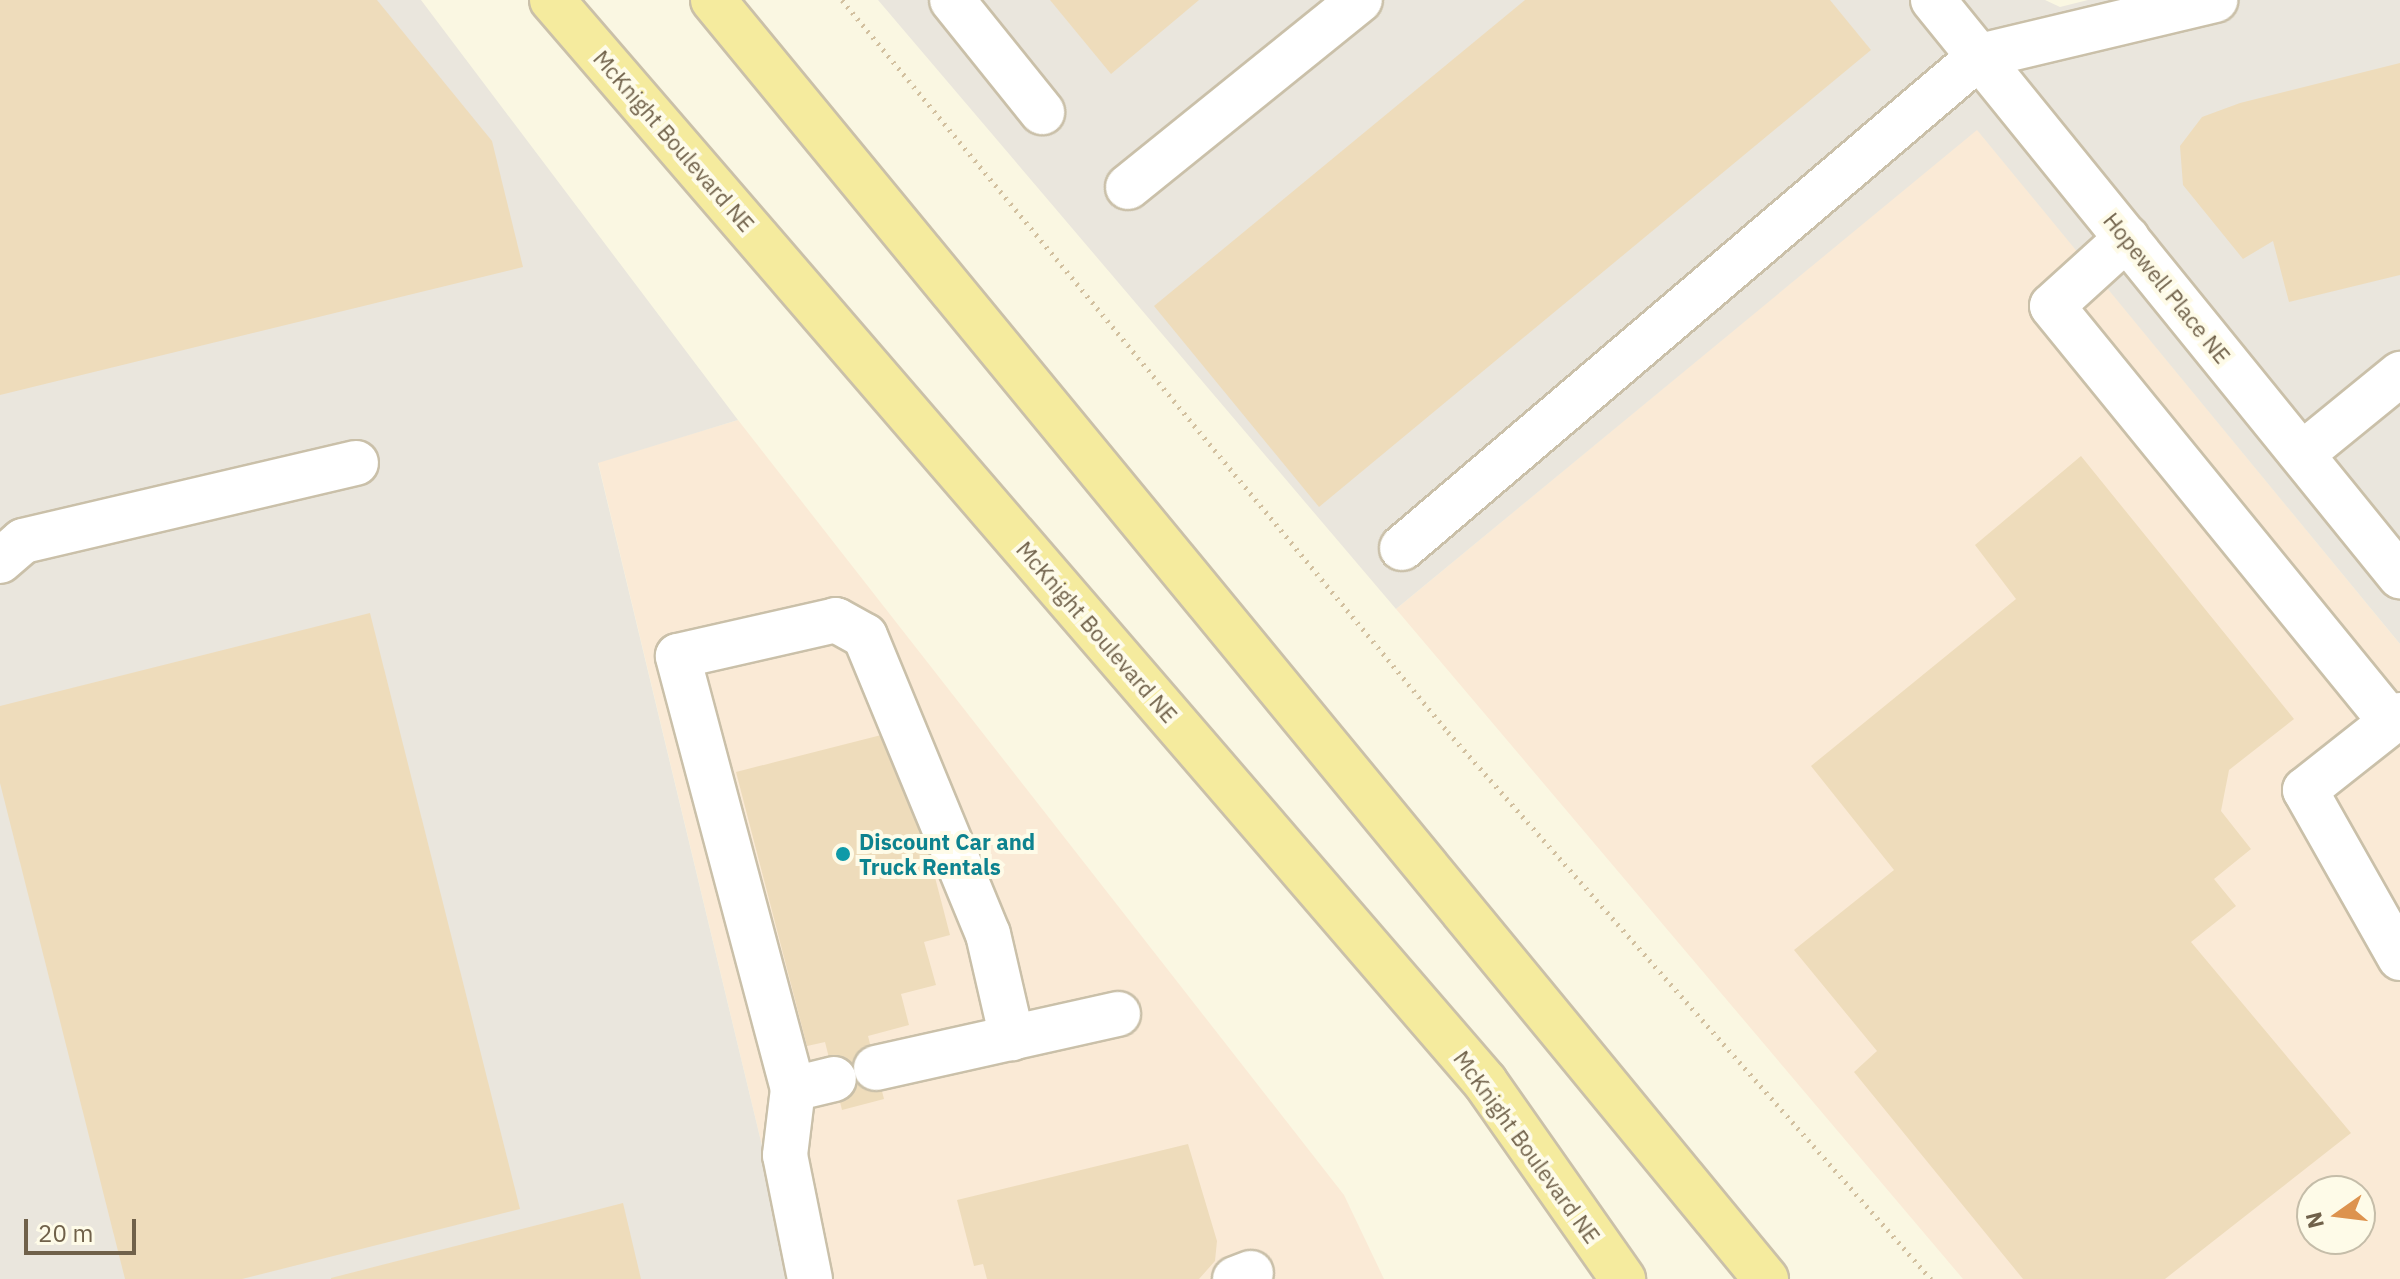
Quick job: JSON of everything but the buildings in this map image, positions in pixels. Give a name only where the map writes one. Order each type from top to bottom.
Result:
[{"type":"main road","name":"McKnight Boulevard NE","points":[[552,0],[1485,1082],[1623,1279]]},
{"type":"main road","points":[[713,0],[1766,1279]]},
{"type":"street","points":[[952,0],[1042,112]]},
{"type":"street","points":[[1128,187],[1360,0]]},
{"type":"street","name":"Hopewell Place NE","points":[[1933,0],[2302,454],[2393,553]]},
{"type":"street","points":[[1402,548],[1980,56],[2215,0]]},
{"type":"street","points":[[2127,238],[2052,306],[2396,718],[2305,790],[2400,958]]},
{"type":"street","points":[[2302,454],[2400,374]]},
{"type":"street","points":[[0,561],[23,541],[356,463]]},
{"type":"street","points":[[810,1279],[785,1155],[814,1084],[678,656],[836,620],[865,636],[988,934],[1012,1038]]},
{"type":"street","points":[[876,1068],[1118,1014]]},
{"type":"path","points":[[842,0],[1448,732],[1931,1279]]},
{"type":"shaded area","points":[[0,0],[421,0],[738,420],[598,463],[794,1279],[0,1279]]},
{"type":"shaded area","points":[[878,0],[2045,0],[2060,7],[2088,0],[2400,0],[2400,644],[1977,130],[1396,609]]},
{"type":"shaded area","points":[[1977,129],[2400,644],[2400,1279],[1963,1279],[1396,609]]},
{"type":"shaded area","points":[[738,420],[1344,1195],[1384,1279],[794,1279],[598,462]]},
{"type":"place","name":"Discount Car and Truck Rentals","points":[[843,854]]}]
